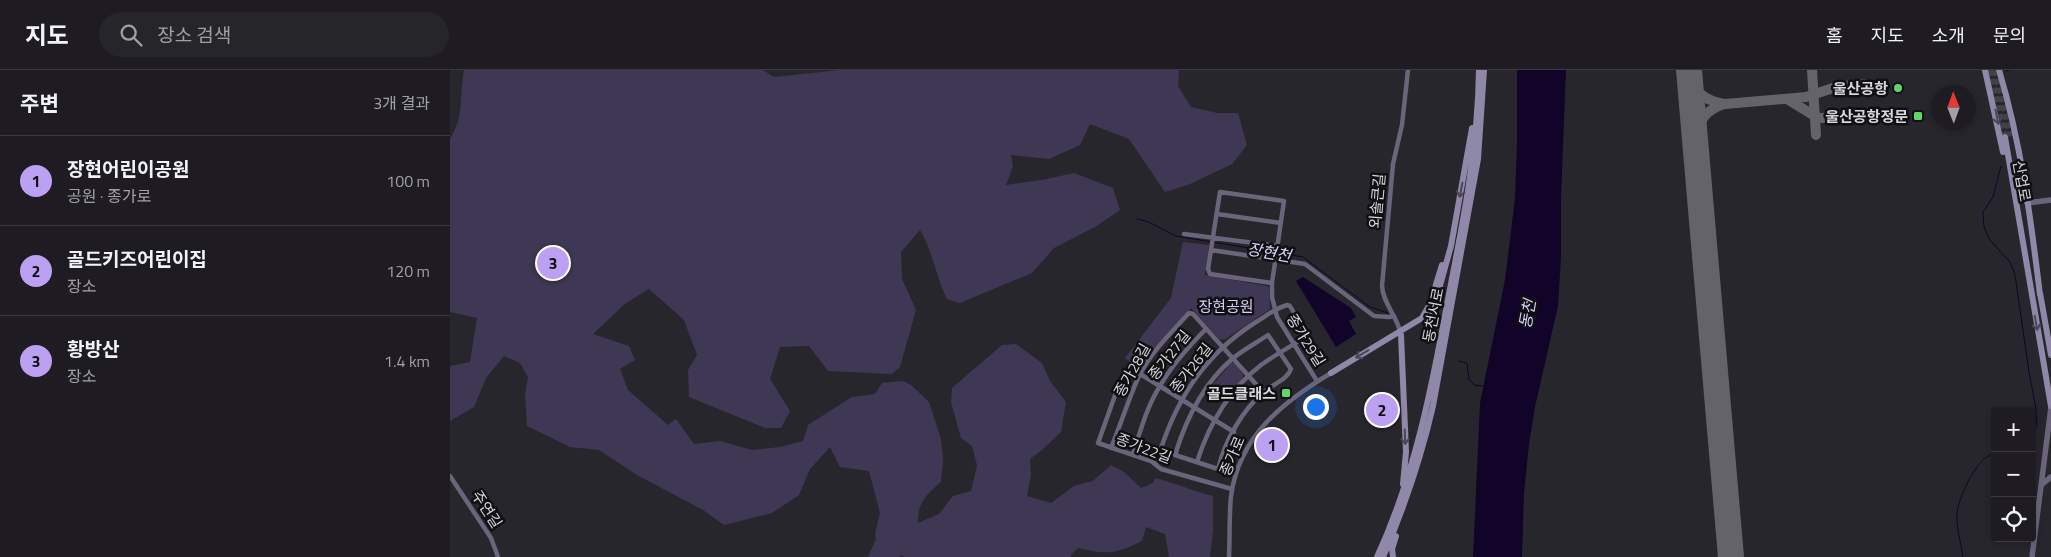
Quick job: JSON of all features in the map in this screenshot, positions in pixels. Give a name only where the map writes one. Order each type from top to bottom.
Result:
[{"type":"main road","name":"동천서로","points":[[1377,557],[1397,510],[1422,432],[1474,159],[1479,70]]},
{"type":"main road","name":"동천서로","points":[[1383,557],[1407,497],[1433,406],[1478,159],[1484,70]]},
{"type":"main road","name":"산업로","points":[[1985,70],[1997,116],[2050,388],[2051,406]]},
{"type":"main road","name":"산업로","points":[[1999,70],[2011,114],[2051,356]]},
{"type":"main road","points":[[1431,318],[1451,246],[1479,90]]},
{"type":"main road","name":"산업로","points":[[2032,296],[2008,137],[2040,295]]},
{"type":"main road","points":[[1331,372],[1402,332],[1422,318],[1430,304],[1458,208]]},
{"type":"main road","points":[[1397,510],[1406,458],[1402,332]]},
{"type":"main road","points":[[1393,557],[1392,549],[1407,497]]},
{"type":"street","name":"외솔큰길","points":[[1402,332],[1398,321],[1384,298],[1382,286],[1393,164],[1402,125],[1408,70]]},
{"type":"street","name":"종가29길","points":[[1272,283],[1210,274],[1208,269],[1220,192],[1284,201],[1272,283],[1275,310],[1317,381]]},
{"type":"street","points":[[2027,203],[2051,200]]},
{"type":"street","points":[[1217,214],[1281,223]]},
{"type":"street","points":[[1184,234],[1277,247]]},
{"type":"street","points":[[1211,249],[1305,264],[1374,316],[1394,316]]},
{"type":"street","points":[[1275,310],[1284,305],[1290,306],[1317,353]]},
{"type":"street","name":"종가26길","points":[[1156,464],[1163,438],[1181,399],[1199,373],[1224,347],[1247,328],[1275,310]]},
{"type":"street","name":"종가28길","points":[[1110,448],[1123,412],[1140,375],[1158,348],[1189,314],[1193,314],[1206,329]]},
{"type":"street","points":[[1206,329],[1263,392]]},
{"type":"street","name":"종가27길","points":[[1133,454],[1145,417],[1159,386],[1188,347],[1206,329]]},
{"type":"street","points":[[2046,330],[2051,341]]},
{"type":"street","points":[[1268,335],[1280,353],[1291,369],[1288,375],[1263,392],[1245,413],[1222,452],[1218,469],[1175,455],[1184,428],[1194,407],[1220,372],[1233,359],[1268,335]]},
{"type":"street","points":[[1196,462],[1214,419],[1248,376],[1307,336]]},
{"type":"street","name":"종가22길","points":[[1140,375],[1129,367],[1118,387],[1098,443],[1133,454],[1156,464],[1161,469],[1232,489]]},
{"type":"street","name":"종가로","points":[[1229,557],[1232,489],[1242,456],[1264,423],[1285,403],[1331,372]]},
{"type":"street","points":[[1140,375],[1234,432]]},
{"type":"street","points":[[2032,557],[2051,406]]},
{"type":"street","name":"주연길","points":[[450,476],[491,538],[498,557]]},
{"type":"street","points":[[2040,486],[2043,481],[2051,477]]},
{"type":"green space","points":[[464,70],[763,70],[774,77],[840,70],[1179,70],[1178,86],[1191,107],[1217,113],[1238,113],[1247,145],[1232,164],[1190,184],[1165,192],[1129,139],[1090,124],[1080,145],[1049,159],[1011,155],[1013,166],[1006,185],[1074,173],[1113,188],[1120,210],[1095,227],[1054,248],[1032,273],[960,303],[947,299],[920,230],[901,252],[902,279],[916,310],[900,367],[892,374],[828,371],[809,346],[780,347],[770,379],[790,411],[781,428],[765,428],[689,397],[688,370],[697,355],[684,320],[649,289],[626,303],[593,334],[629,346],[635,360],[620,369],[628,390],[668,425],[676,419],[694,444],[720,441],[752,450],[780,447],[803,441],[808,425],[852,397],[875,394],[882,383],[903,381],[911,385],[929,402],[941,439],[943,460],[941,482],[921,504],[918,523],[939,514],[953,496],[971,491],[977,465],[972,446],[961,438],[951,402],[952,388],[1002,345],[1016,344],[1042,363],[1050,381],[1066,402],[1061,432],[1030,459],[1031,475],[1027,496],[1051,503],[1074,486],[1093,481],[1111,465],[1124,472],[1141,488],[1153,483],[1155,478],[1213,496],[1213,531],[1210,557],[1169,557],[1165,534],[1146,527],[1142,541],[1125,549],[1111,552],[1096,552],[1078,548],[1071,557],[904,557],[902,555],[899,557],[868,557],[876,539],[875,534],[880,513],[869,471],[840,467],[830,447],[810,469],[799,495],[772,513],[724,525],[703,510],[637,475],[599,450],[570,447],[527,426],[525,394],[528,377],[520,363],[504,356],[486,378],[474,407],[450,421],[450,366],[470,362],[477,318],[450,312],[450,139],[460,113]]},
{"type":"green space","name":"장현공원","points":[[1183,242],[1209,245],[1205,275],[1267,286],[1269,288],[1270,309],[1224,340],[1219,339],[1191,308],[1164,338],[1141,370],[1125,358],[1171,298]]},
{"type":"green space","points":[[1231,363],[1234,363],[1243,374],[1243,378],[1225,399],[1210,388]]},
{"type":"green space","points":[[1274,426],[1288,439],[1275,461],[1256,451]]},
{"type":"water","name":"동천","points":[[1517,70],[1566,70],[1558,306],[1535,407],[1529,444],[1524,493],[1522,557],[1473,557],[1480,403],[1505,280],[1515,198]]},
{"type":"water","points":[[1303,277],[1351,308],[1356,317],[1349,321],[1356,334],[1336,347],[1296,281]]},
{"type":"waterway","points":[[2001,166],[1993,197],[1983,212],[1984,227],[1989,239],[2010,262],[2015,275],[2036,407]]},
{"type":"waterway","name":"장현천","points":[[1137,219],[1176,236],[1303,257],[1370,307],[1388,313]]},
{"type":"waterway","name":"장현천","points":[[1459,361],[1467,363],[1469,379],[1474,385],[1484,386]]},
{"type":"waterway","points":[[2036,409],[2036,427]]},
{"type":"waterway","points":[[1963,557],[1957,519],[1960,500],[1969,479],[1985,458],[1991,454]]},
{"type":"taxiway","points":[[1690,70],[1693,84],[1700,94],[1718,103],[1725,104],[1806,97],[1836,87],[1864,84]]},
{"type":"taxiway","points":[[1812,70],[1816,135]]},
{"type":"taxiway","points":[[1787,99],[1818,118],[1866,117]]},
{"type":"taxiway","points":[[1695,137],[1699,125],[1708,112],[1724,104]]},
{"type":"taxiway","points":[[1730,544],[1733,557]]},
{"type":"runway","points":[[1689,70],[1731,557]]},
{"type":"tunnel","points":[[1990,70],[2005,137]]},
{"type":"tunnel","points":[[1995,70],[2011,136]]},
{"type":"place","name":"울산공항","points":[[1898,88]]},
{"type":"place","name":"울산공항정문","points":[[1918,116]]},
{"type":"place","name":"황방산","points":[[553,263]]},
{"type":"place","name":"골드클래스","points":[[1286,393]]},
{"type":"place","name":"골드키즈어린이집","points":[[1382,410]]},
{"type":"place","name":"장현어린이공원","points":[[1272,445]]}]
